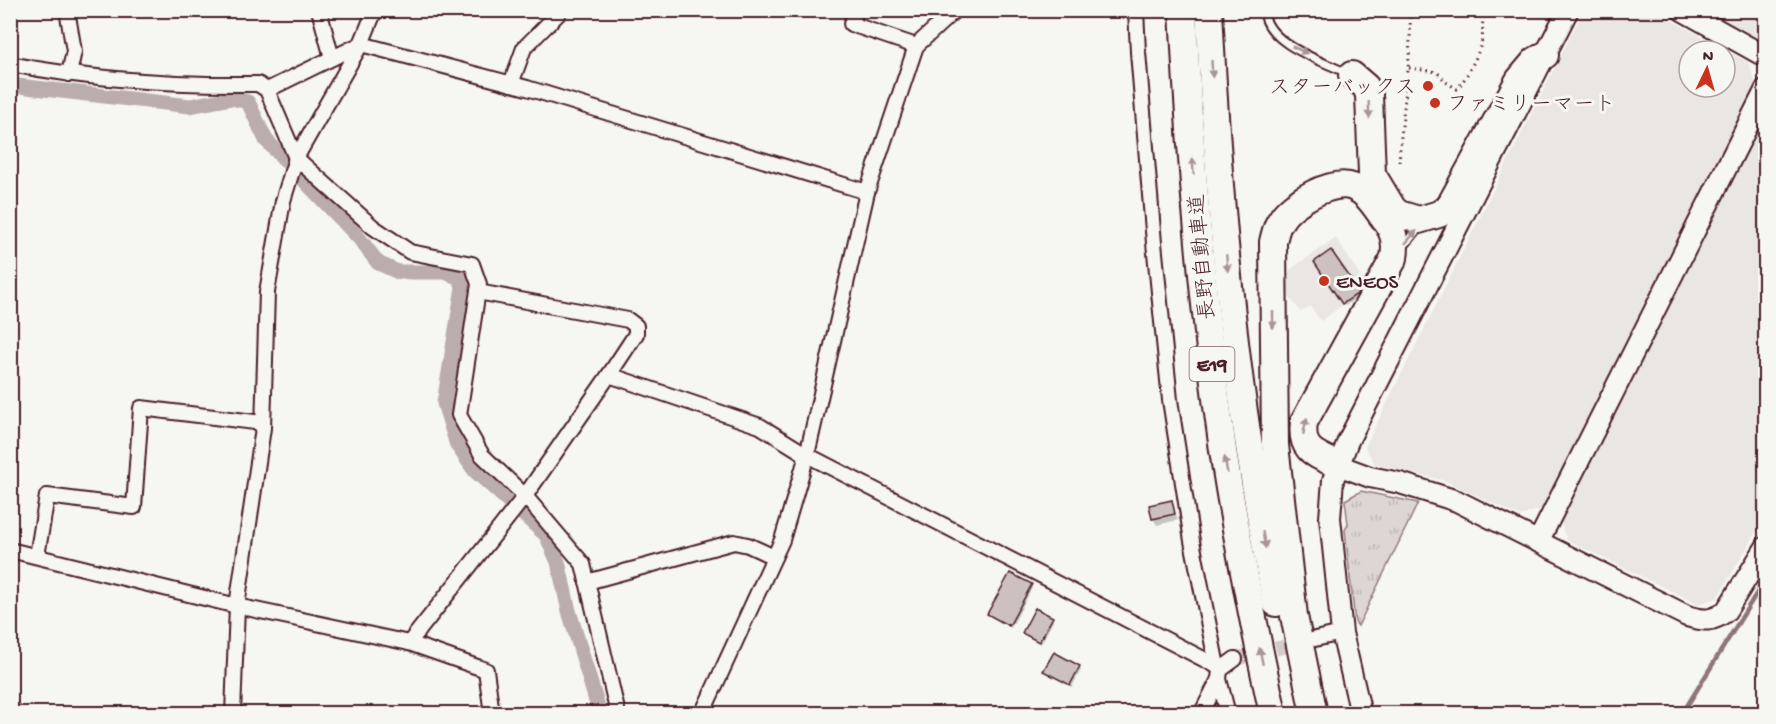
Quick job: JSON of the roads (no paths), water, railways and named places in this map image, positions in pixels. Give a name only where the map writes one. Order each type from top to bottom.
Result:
[{"type":"highway","name":"長野自動車道","points":[[1183,10],[1194,184],[1208,328],[1229,485],[1273,714]]},
{"type":"highway","name":"長野自動車道","points":[[1209,10],[1214,104],[1232,316],[1264,538],[1299,714]]},
{"type":"highway","points":[[1314,714],[1294,616],[1275,445],[1273,242],[1277,227],[1289,210],[1325,188],[1336,185],[1358,170],[1371,166],[1375,181],[1393,209],[1408,218],[1419,220],[1439,214],[1449,207],[1519,80],[1535,61],[1545,55]]},
{"type":"highway","points":[[1338,465],[1307,447],[1303,440],[1304,422],[1394,258],[1396,247],[1395,236],[1390,226],[1362,192],[1358,170],[1369,95],[1366,87],[1352,75]]},
{"type":"street","points":[[67,10],[74,51],[69,74]]},
{"type":"street","points":[[319,10],[332,58]]},
{"type":"street","points":[[233,714],[237,606],[263,423],[267,292],[283,201],[296,158],[361,44],[375,10]]},
{"type":"street","points":[[511,84],[524,48],[558,14],[559,10]]},
{"type":"street","points":[[856,10],[851,24],[916,46]]},
{"type":"street","points":[[702,714],[782,540],[807,456],[867,192],[916,46],[955,10]]},
{"type":"street","points":[[1136,10],[1154,243],[1170,400],[1192,541],[1228,714]]},
{"type":"street","points":[[1361,714],[1342,633],[1330,518],[1333,480],[1355,425],[1568,10]]},
{"type":"street","points":[[1682,10],[1766,57]]},
{"type":"street","points":[[267,90],[361,44],[511,84],[867,192]]},
{"type":"street","points":[[10,64],[69,74],[190,85],[258,84],[267,90],[296,158],[373,227],[410,252],[472,264],[479,284],[459,415],[482,455],[525,496],[583,564],[618,714]]},
{"type":"street","points":[[1539,540],[1766,89]]},
{"type":"street","points":[[409,643],[525,496],[636,334],[636,326],[628,320],[478,292]]},
{"type":"street","points":[[609,375],[760,426],[807,456],[1218,671]]},
{"type":"street","points":[[37,556],[47,495],[134,507],[141,408],[263,423]]},
{"type":"street","points":[[1338,465],[1370,477],[1401,483],[1457,501],[1700,620],[1719,617],[1726,611],[1766,548]]},
{"type":"street","points":[[587,582],[734,542],[748,545],[774,557]]},
{"type":"street","points":[[10,550],[237,606],[409,643],[486,670],[492,714]]},
{"type":"street","points":[[1315,639],[1342,633]]},
{"type":"street","points":[[1201,714],[1218,671],[1235,659]]},
{"type":"lane","points":[[1264,10],[1264,18],[1280,39],[1352,75]]},
{"type":"lane","points":[[1394,258],[1411,236],[1430,218]]},
{"type":"waterway","points":[[10,85],[190,106],[232,98],[248,102],[266,140],[359,238],[378,263],[398,272],[445,272],[460,278],[463,287],[444,403],[457,445],[475,471],[546,535],[558,562],[569,611],[600,714]]},
{"type":"waterway","points":[[1682,714],[1766,578]]},
{"type":"tunnel","points":[[1235,659],[1303,642]]},
{"type":"place","name":"スターバックス","points":[[1428,86]]},
{"type":"place","name":"ファミリーマート","points":[[1435,103]]},
{"type":"place","name":"ENEOS","points":[[1324,281]]}]
